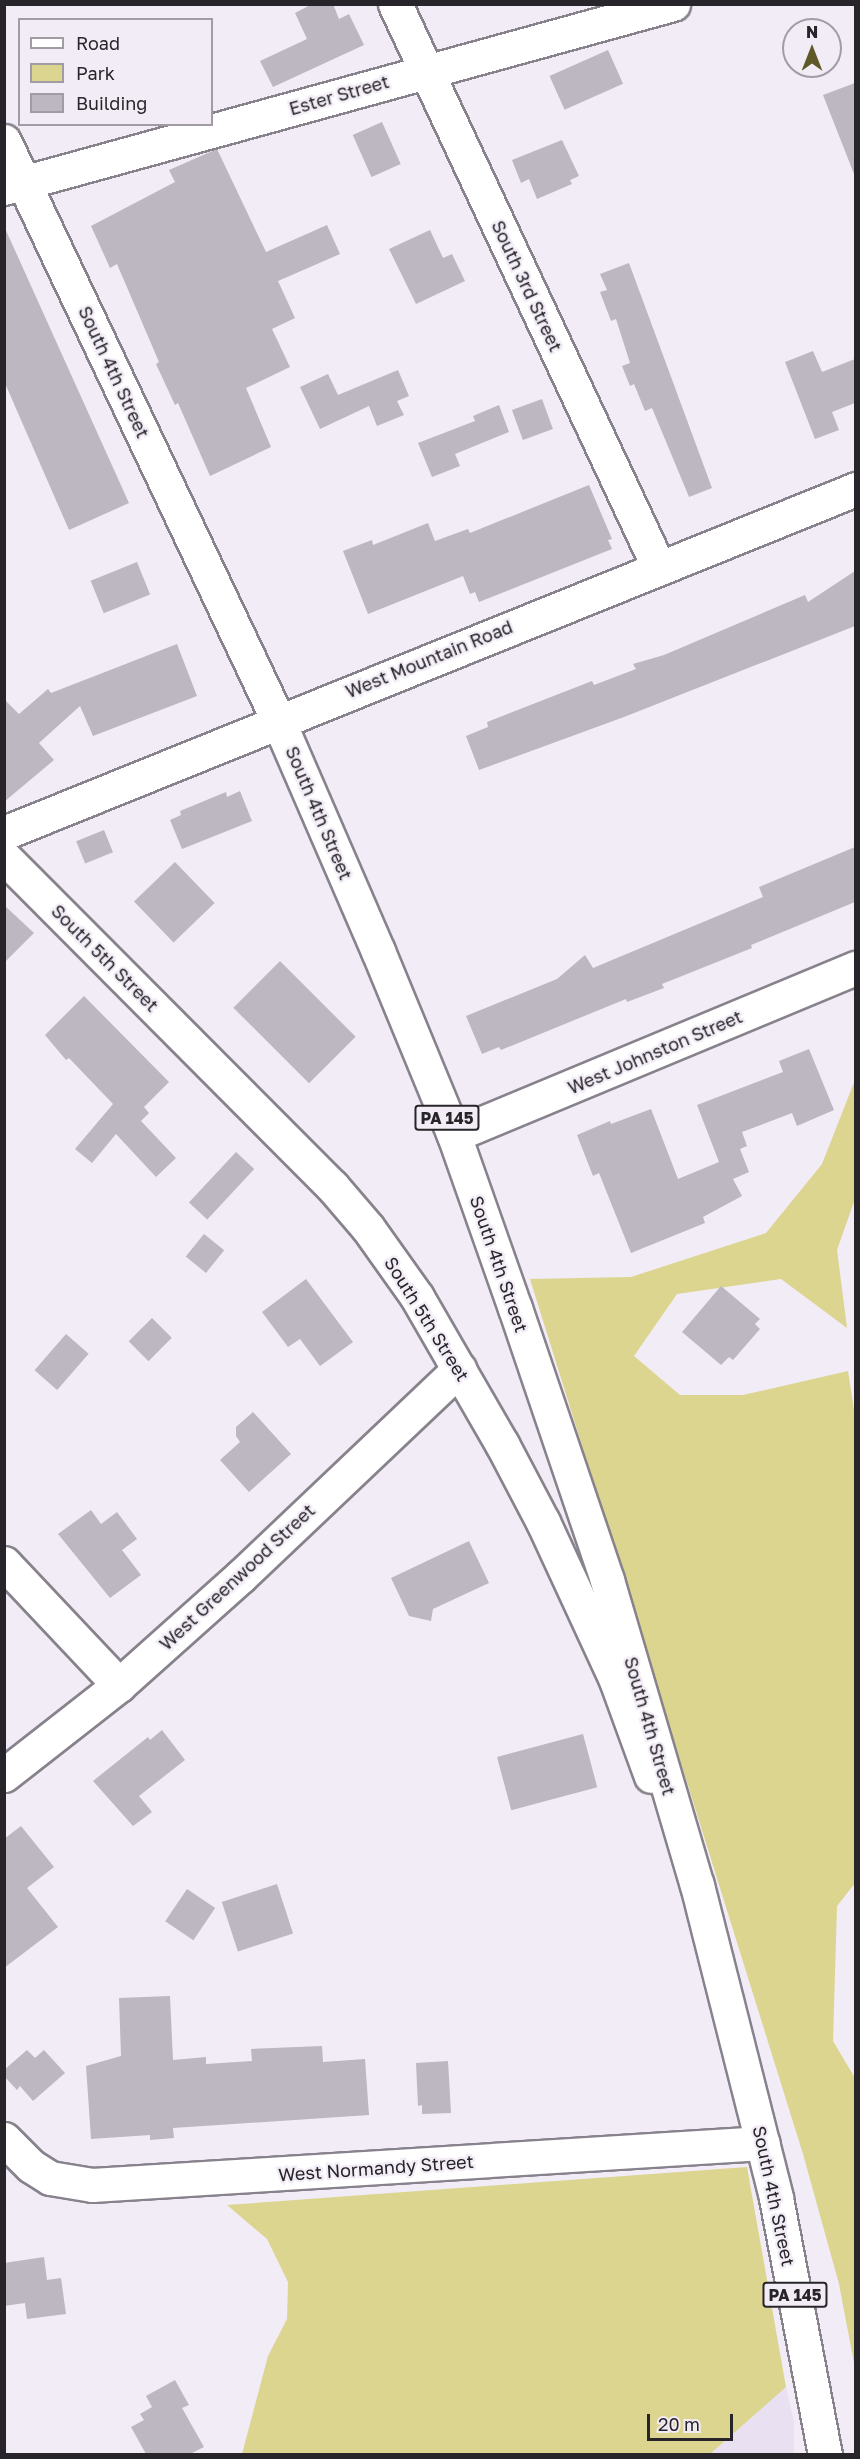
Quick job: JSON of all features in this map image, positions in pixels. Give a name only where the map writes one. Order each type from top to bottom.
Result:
[{"type":"street","name":"South 3rd Street","points":[[395,4],[659,568]]},
{"type":"street","name":"Ester Street","points":[[14,185],[674,4]]},
{"type":"street","name":"South 4th Street","points":[[4,141],[14,185],[278,720],[378,951],[454,1135],[606,1580],[697,1885],[763,2143],[825,2450]]},
{"type":"street","name":"West Mountain Road","points":[[4,833],[278,720],[855,489]]},
{"type":"street","name":"South 5th Street","points":[[4,857],[332,1186],[368,1228],[417,1297],[523,1483],[581,1600],[616,1680],[656,1788],[697,1885]]},
{"type":"street","name":"West Johnston Street","points":[[454,1135],[855,968]]},
{"type":"street","name":"West Greenwood Street","points":[[4,1774],[119,1685],[241,1576],[459,1369]]},
{"type":"street","points":[[4,1563],[119,1685]]},
{"type":"street","name":"West Normandy Street","points":[[4,2139],[31,2166],[50,2178],[92,2185],[763,2143]]},
{"type":"shaded area","points":[[786,2387],[794,2422],[794,2454],[710,2454]]},
{"type":"green space","points":[[855,1080],[855,1199],[837,1250],[847,1328],[781,1279],[677,1294],[634,1356],[680,1395],[743,1395],[848,1371],[856,1423],[856,1882],[837,1906],[833,2041],[855,2078],[855,2368],[839,2284],[803,2154],[530,1279],[631,1277],[766,1233],[822,1164]]},
{"type":"green space","points":[[747,2167],[786,2387],[710,2454],[242,2454],[268,2356],[287,2319],[288,2282],[267,2239],[227,2205]]},
{"type":"building","points":[[312,4],[333,4],[339,19],[349,14],[364,45],[273,87],[260,61],[307,39],[295,13]]},
{"type":"building","points":[[608,50],[623,84],[565,110],[550,76]]},
{"type":"building","points":[[855,83],[855,174],[854,174],[823,95]]},
{"type":"building","points":[[382,122],[401,164],[371,177],[353,135]]},
{"type":"building","points":[[562,140],[579,176],[570,180],[572,184],[537,199],[529,179],[521,183],[512,160]]},
{"type":"building","points":[[217,149],[266,252],[327,225],[340,254],[278,281],[295,318],[272,329],[290,367],[246,388],[271,447],[210,476],[178,403],[175,405],[156,364],[159,362],[117,264],[110,268],[91,226],[175,182],[169,170]]},
{"type":"building","points":[[4,226],[129,503],[69,530],[4,381]]},
{"type":"building","points":[[430,230],[443,258],[452,254],[465,281],[416,304],[389,249]]},
{"type":"building","points":[[629,263],[712,488],[689,497],[652,408],[645,411],[634,384],[630,386],[622,366],[630,363],[616,319],[611,321],[600,292],[607,290],[600,274]]},
{"type":"building","points":[[813,351],[822,372],[855,359],[855,403],[832,412],[839,430],[815,439],[785,362]]},
{"type":"building","points":[[398,370],[409,396],[397,401],[404,415],[377,426],[369,406],[320,429],[300,387],[328,374],[338,395]]},
{"type":"building","points":[[542,399],[553,429],[523,440],[512,410]]},
{"type":"building","points":[[499,405],[509,432],[455,454],[460,466],[432,477],[418,443],[475,421],[473,416]]},
{"type":"building","points":[[589,485],[612,539],[608,540],[612,549],[479,602],[475,592],[470,594],[463,576],[368,614],[343,551],[372,540],[373,545],[428,523],[435,541],[468,529],[470,533]]},
{"type":"building","points":[[137,562],[150,594],[104,613],[91,581]]},
{"type":"building","points":[[855,571],[855,626],[624,717],[479,770],[466,736],[488,727],[487,722],[592,681],[594,685],[636,669],[633,664],[664,655],[805,595],[808,602]]},
{"type":"building","points":[[177,644],[197,696],[93,736],[80,706],[39,743],[54,760],[4,802],[4,699],[19,714],[48,689],[51,693]]},
{"type":"building","points":[[240,791],[252,821],[182,849],[170,820],[181,815],[180,811],[226,792],[227,797]]},
{"type":"building","points":[[104,830],[113,852],[85,863],[76,841]]},
{"type":"building","points":[[855,847],[855,902],[751,945],[752,948],[662,984],[664,988],[627,1002],[626,999],[501,1050],[499,1047],[482,1054],[466,1016],[557,979],[585,955],[593,968],[763,897],[759,887]]},
{"type":"building","points":[[175,862],[215,903],[174,943],[134,902]]},
{"type":"building","points":[[4,905],[34,933],[4,963]]},
{"type":"building","points":[[280,961],[356,1037],[309,1083],[233,1008]]},
{"type":"building","points":[[84,996],[169,1082],[144,1107],[149,1113],[141,1121],[176,1158],[156,1177],[116,1134],[92,1163],[75,1149],[113,1104],[69,1058],[66,1060],[45,1035]]},
{"type":"building","points":[[809,1049],[834,1110],[797,1126],[792,1113],[742,1132],[747,1146],[740,1149],[749,1172],[733,1179],[742,1196],[703,1217],[705,1223],[631,1253],[599,1173],[593,1176],[577,1135],[610,1121],[611,1124],[651,1109],[678,1179],[719,1162],[697,1105],[783,1072],[779,1061]]},
{"type":"building","points":[[236,1152],[254,1169],[207,1220],[189,1202]]},
{"type":"building","points":[[204,1234],[224,1250],[206,1273],[186,1257]]},
{"type":"building","points":[[306,1279],[353,1342],[320,1366],[300,1339],[288,1347],[262,1312]]},
{"type":"building","points":[[721,1286],[760,1319],[755,1324],[760,1329],[733,1360],[729,1357],[721,1365],[682,1332]]},
{"type":"building","points":[[152,1318],[172,1338],[148,1361],[129,1341]]},
{"type":"building","points":[[66,1334],[89,1354],[57,1390],[35,1370]]},
{"type":"building","points":[[253,1412],[291,1454],[249,1492],[220,1460],[240,1442],[236,1436],[236,1427]]},
{"type":"building","points":[[91,1510],[101,1524],[117,1512],[137,1539],[122,1550],[141,1575],[110,1598],[58,1534]]},
{"type":"building","points":[[469,1541],[489,1583],[433,1609],[431,1621],[409,1616],[391,1578]]},
{"type":"building","points":[[162,1730],[185,1760],[139,1796],[152,1812],[133,1826],[93,1781],[148,1737],[150,1740]]},
{"type":"building","points":[[583,1734],[597,1787],[511,1810],[497,1757]]},
{"type":"building","points":[[21,1826],[54,1867],[27,1888],[58,1927],[4,1968],[4,1839]]},
{"type":"building","points":[[277,1884],[293,1933],[238,1951],[222,1902]]},
{"type":"building","points":[[187,1889],[215,1908],[193,1940],[165,1921]]},
{"type":"building","points":[[170,1996],[173,2060],[206,2057],[206,2064],[252,2061],[251,2049],[322,2046],[323,2062],[365,2059],[369,2115],[173,2128],[174,2138],[150,2140],[150,2135],[91,2139],[86,2066],[121,2056],[119,1998]]},
{"type":"building","points":[[27,2050],[35,2058],[44,2050],[65,2073],[33,2101],[20,2086],[17,2090],[4,2076],[4,2070]]},
{"type":"building","points":[[448,2061],[451,2113],[422,2114],[422,2105],[418,2106],[416,2063]]},
{"type":"building","points":[[44,2257],[47,2280],[61,2278],[66,2314],[27,2319],[25,2303],[4,2306],[4,2263]]},
{"type":"building","points":[[175,2380],[189,2405],[182,2408],[204,2447],[190,2454],[146,2454],[131,2427],[144,2420],[140,2414],[152,2407],[146,2396]]}]
